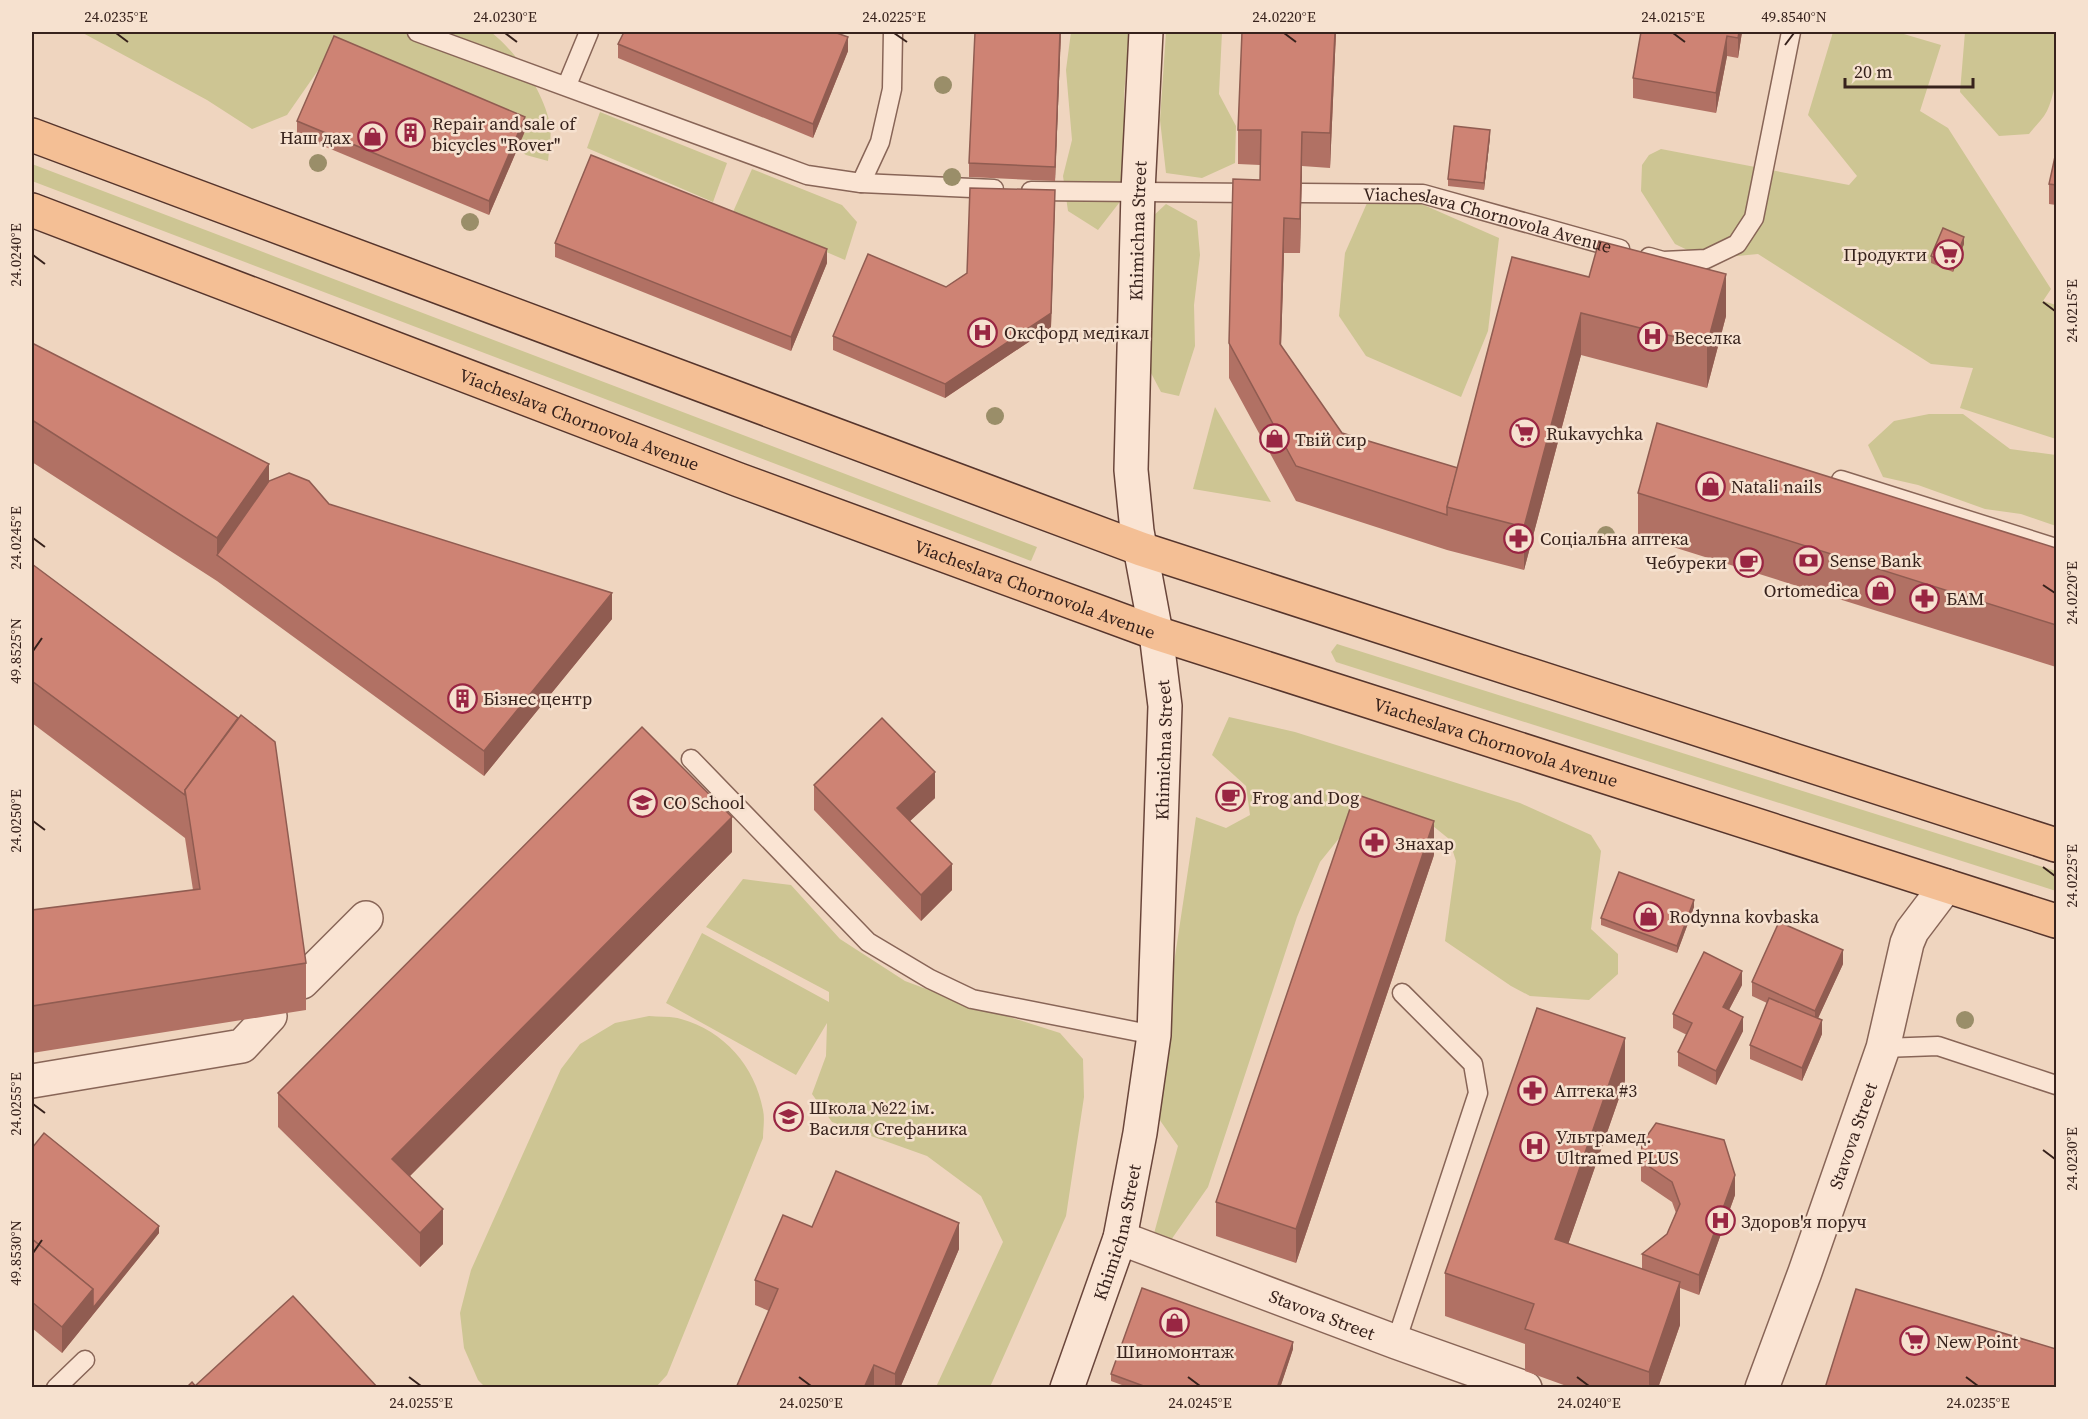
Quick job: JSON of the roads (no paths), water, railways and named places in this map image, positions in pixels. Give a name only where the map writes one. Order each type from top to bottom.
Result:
[{"type":"main road","points":[[32,135],[1141,549],[2056,845]]},
{"type":"main road","name":"Viacheslava Chornovola Avenue","points":[[32,210],[728,476],[1156,633],[2056,921]]},
{"type":"street","name":"Khimichna Street","points":[[1067,1388],[1120,1238],[1140,1133],[1154,1035],[1165,706],[1156,633],[1137,531],[1131,470],[1138,191],[1146,32]]},
{"type":"street","name":"Stavova Street","points":[[1762,1388],[1883,1048],[1907,943],[1912,931],[1946,886]]},
{"type":"street","points":[[302,982],[366,918]]},
{"type":"street","points":[[32,1081],[242,1046],[270,1016]]},
{"type":"street","name":"Stavova Street","points":[[1120,1238],[1525,1388]]},
{"type":"lane","points":[[417,32],[567,85],[807,175],[861,183],[1061,192],[1260,193]]},
{"type":"lane","points":[[567,85],[589,32]]},
{"type":"lane","points":[[861,183],[880,142],[892,89],[893,32]]},
{"type":"lane","name":"Viacheslava Chornovola Avenue","points":[[1301,193],[1423,194],[1663,261],[1706,259],[1737,244],[1754,218],[1791,32]]},
{"type":"lane","points":[[1823,475],[2056,548]]},
{"type":"lane","points":[[691,759],[868,942],[930,979],[972,999],[1154,1035]]},
{"type":"lane","points":[[1396,1342],[1478,1093],[1473,1064],[1402,993]]},
{"type":"lane","points":[[1883,1048],[1938,1046],[2056,1085]]},
{"type":"lane","points":[[56,1388],[85,1360]]},
{"type":"place","name":"Repair and sale of bicycles \"Rover\"","points":[[411,133]]},
{"type":"place","name":"Наш дах","points":[[372,137]]},
{"type":"place","name":"Продукти","points":[[1948,254]]},
{"type":"place","name":"Оксфорд медікал","points":[[983,332]]},
{"type":"place","name":"Веселка","points":[[1653,337]]},
{"type":"place","name":"Rukavychka","points":[[1525,433]]},
{"type":"place","name":"Твій сир","points":[[1274,439]]},
{"type":"place","name":"Natali nails","points":[[1710,486]]},
{"type":"place","name":"Соціальна аптека","points":[[1519,538]]},
{"type":"place","name":"Sense Bank","points":[[1809,560]]},
{"type":"place","name":"Чебуреки","points":[[1748,562]]},
{"type":"place","name":"Ortomedica","points":[[1880,590]]},
{"type":"place","name":"БАМ","points":[[1925,598]]},
{"type":"place","name":"Бізнес центр","points":[[462,698]]},
{"type":"place","name":"Frog and Dog","points":[[1231,797]]},
{"type":"place","name":"CO School","points":[[642,802]]},
{"type":"place","name":"Знахар","points":[[1374,843]]},
{"type":"place","name":"Rodynna kovbaska","points":[[1648,916]]},
{"type":"place","name":"Аптека #3","points":[[1533,1090]]},
{"type":"place","name":"Школа №22 ім. Василя Стефаника","points":[[788,1117]]},
{"type":"place","name":"Ультрамед. Ultramed PLUS","points":[[1535,1146]]},
{"type":"place","name":"Здоров'я поруч","points":[[1720,1221]]},
{"type":"place","name":"Шиномонтаж","points":[[1175,1322]]},
{"type":"place","name":"New Point","points":[[1915,1341]]}]
